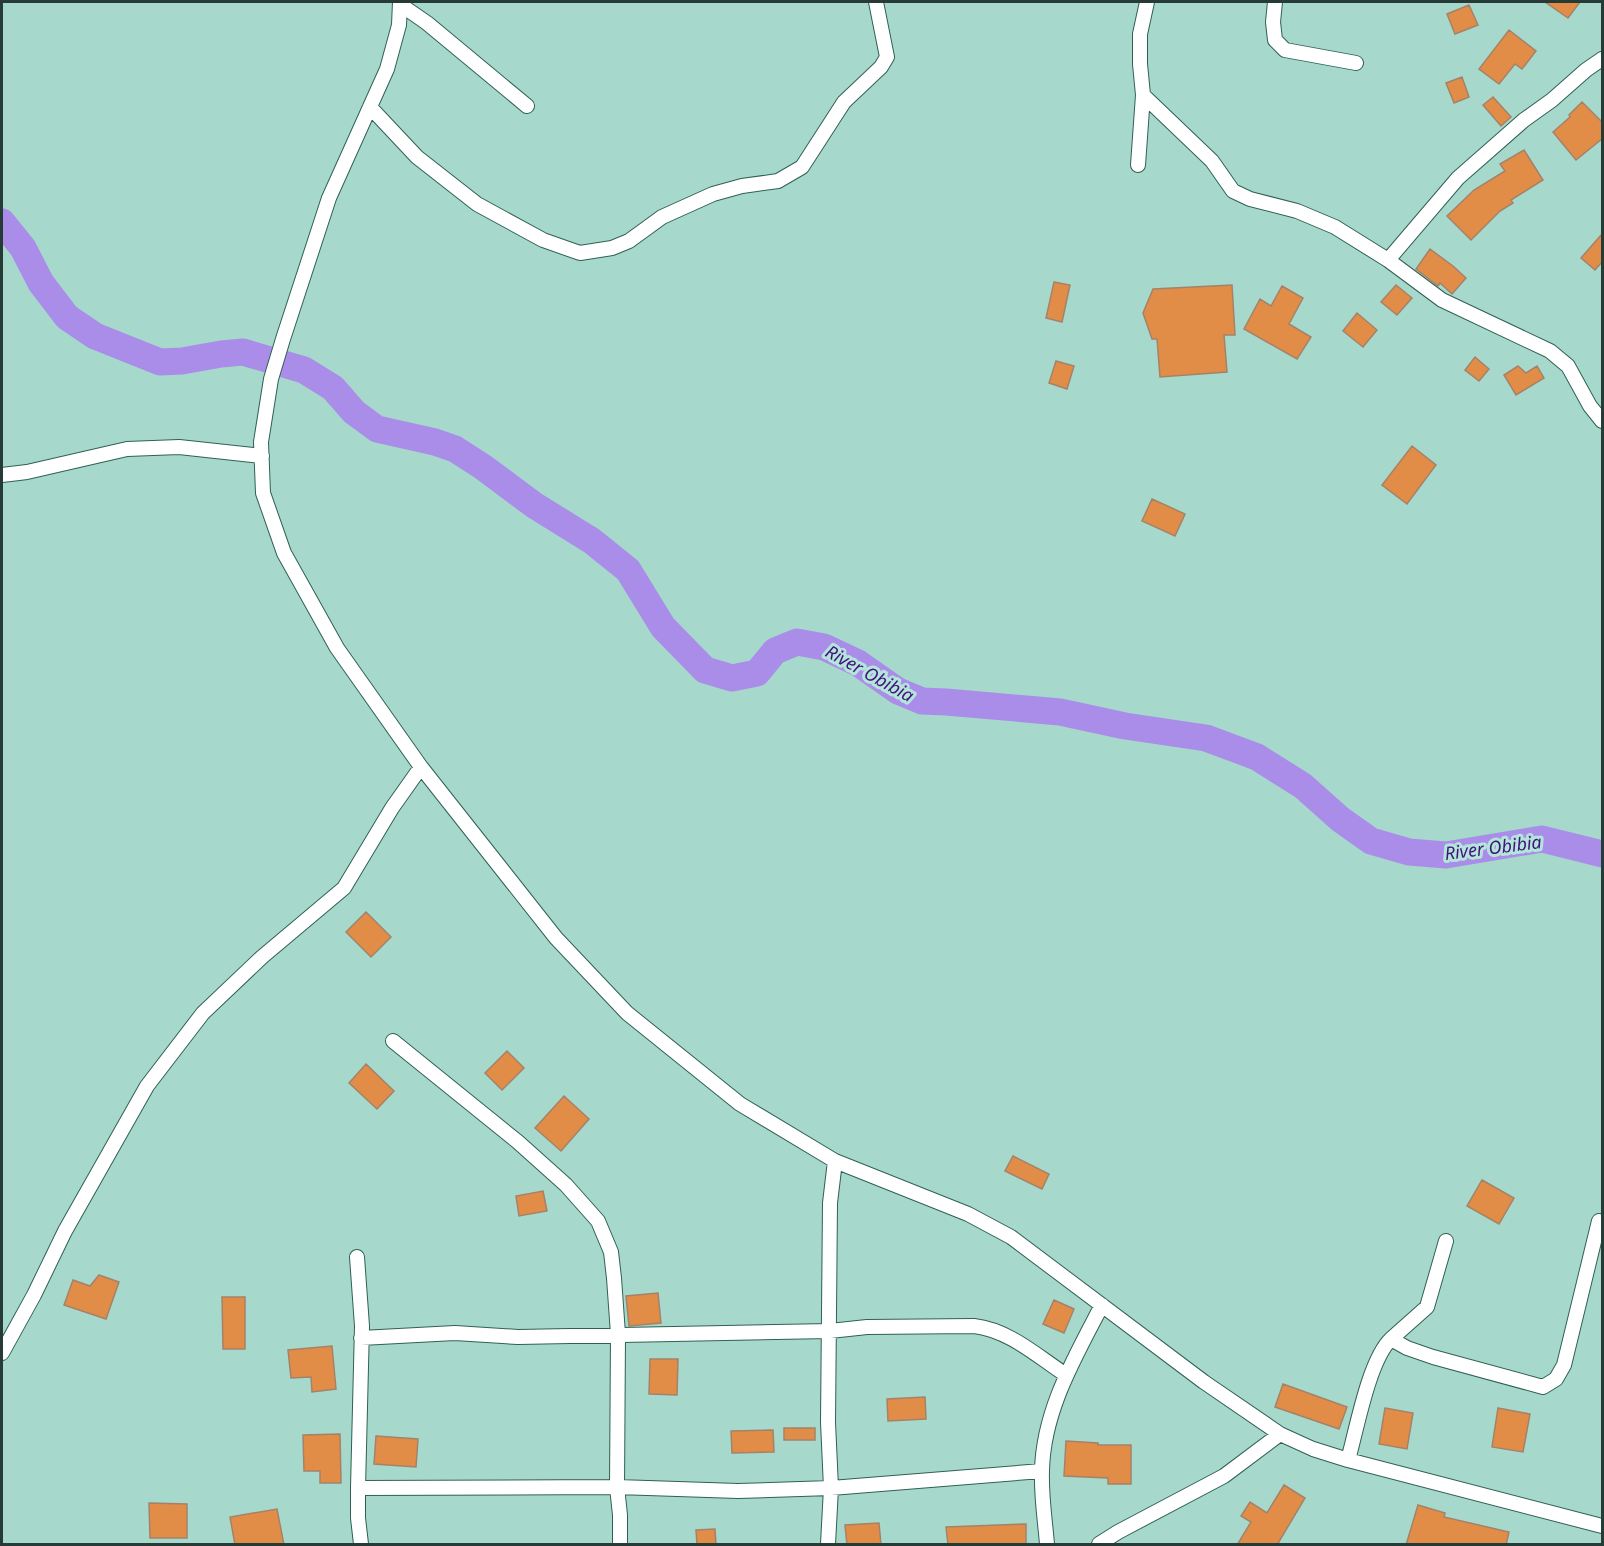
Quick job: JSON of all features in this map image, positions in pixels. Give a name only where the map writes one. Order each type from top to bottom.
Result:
[{"type":"street","points":[[370,107],[417,157],[477,204],[543,240],[580,253],[612,248],[628,242],[662,217],[712,194],[778,180],[802,167],[844,102],[881,67],[886,57],[876,2]]},
{"type":"street","points":[[1138,165],[1143,95],[1140,34],[1147,2]]},
{"type":"street","points":[[1275,2],[1273,22],[1275,40],[1285,50],[1356,63]]},
{"type":"street","points":[[401,3],[399,25],[387,69],[330,198],[283,339],[271,379],[261,442],[263,493],[284,553],[336,648],[421,767],[556,938],[627,1013],[740,1104],[834,1161],[968,1214],[1011,1238],[1204,1382],[1280,1434],[1313,1449],[1348,1460],[1602,1526]]},
{"type":"street","points":[[401,3],[527,106]]},
{"type":"street","points":[[1388,260],[1458,178],[1524,120],[1602,59]]},
{"type":"street","points":[[1143,95],[1212,161],[1233,190],[1250,199],[1297,211],[1335,227],[1388,260],[1442,300],[1550,351],[1568,366],[1590,406],[1602,421]]},
{"type":"street","points":[[2,475],[27,472],[127,449],[179,447],[262,456]]},
{"type":"street","points":[[2,1353],[34,1295],[65,1231],[147,1086],[203,1013],[262,957],[344,888],[392,808],[421,767]]},
{"type":"street","points":[[393,1041],[518,1142],[566,1185],[598,1221],[611,1252],[618,1334],[617,1487],[620,1545]]},
{"type":"street","points":[[828,1545],[831,1488],[828,1422],[830,1203],[834,1161]]},
{"type":"street","points":[[1391,1339],[1425,1354],[1543,1387],[1556,1379],[1564,1365],[1599,1221]]},
{"type":"street","points":[[1348,1460],[1375,1362],[1384,1345],[1427,1308],[1446,1240]]},
{"type":"street","points":[[357,1257],[363,1326],[358,1488],[358,1518],[362,1545]]},
{"type":"street","points":[[1047,1545],[1042,1471],[1047,1426],[1066,1375],[1102,1305]]},
{"type":"street","points":[[361,1338],[455,1333],[518,1337],[974,1326],[991,1328],[1006,1335],[1066,1375]]},
{"type":"street","points":[[1099,1545],[1118,1532],[1224,1476],[1280,1434]]},
{"type":"street","points":[[358,1488],[617,1487],[738,1491],[831,1488],[1042,1471]]},
{"type":"building","points":[[1545,2],[1580,2],[1568,18]]},
{"type":"building","points":[[1469,5],[1478,25],[1455,34],[1447,14]]},
{"type":"building","points":[[1509,30],[1536,51],[1522,69],[1515,64],[1499,84],[1479,69]]},
{"type":"building","points":[[1462,77],[1469,97],[1454,103],[1446,83]]},
{"type":"building","points":[[1493,97],[1511,117],[1501,126],[1483,105]]},
{"type":"building","points":[[1582,102],[1602,122],[1602,139],[1576,160],[1553,132]]},
{"type":"building","points":[[1524,150],[1543,180],[1511,200],[1513,203],[1500,211],[1471,240],[1447,216],[1474,190],[1505,171],[1500,164]]},
{"type":"building","points":[[1602,234],[1602,262],[1595,270],[1581,258]]},
{"type":"building","points":[[1430,249],[1466,278],[1452,294],[1440,283],[1438,286],[1416,269]]},
{"type":"building","points":[[1054,282],[1070,285],[1062,322],[1046,318]]},
{"type":"building","points":[[1232,285],[1235,335],[1224,335],[1227,372],[1160,377],[1157,339],[1152,339],[1143,313],[1153,289]]},
{"type":"building","points":[[1396,285],[1412,298],[1397,315],[1381,302]]},
{"type":"building","points":[[1282,286],[1303,298],[1289,324],[1311,337],[1297,359],[1244,329],[1260,299],[1271,306]]},
{"type":"building","points":[[1357,313],[1377,330],[1363,347],[1343,331]]},
{"type":"building","points":[[1475,357],[1489,369],[1479,381],[1465,370]]},
{"type":"building","points":[[1056,361],[1074,366],[1067,389],[1049,383]]},
{"type":"building","points":[[1518,366],[1526,373],[1537,366],[1544,378],[1516,395],[1504,375]]},
{"type":"building","points":[[1412,446],[1436,465],[1407,504],[1382,485]]},
{"type":"building","points":[[1152,499],[1185,514],[1175,536],[1142,521]]},
{"type":"building","points":[[366,912],[391,937],[371,957],[346,932]]},
{"type":"building","points":[[507,1051],[524,1068],[502,1090],[485,1073]]},
{"type":"building","points":[[366,1064],[394,1091],[377,1109],[349,1083]]},
{"type":"building","points":[[564,1096],[589,1119],[561,1151],[535,1128]]},
{"type":"building","points":[[1013,1156],[1049,1174],[1042,1189],[1005,1171]]},
{"type":"building","points":[[1482,1180],[1514,1198],[1499,1224],[1467,1206]]},
{"type":"building","points":[[543,1191],[547,1211],[519,1216],[516,1196]]},
{"type":"building","points":[[99,1275],[119,1282],[106,1319],[64,1305],[73,1280],[90,1286]]},
{"type":"building","points":[[658,1293],[661,1323],[629,1326],[626,1296]]},
{"type":"building","points":[[222,1297],[245,1297],[245,1349],[223,1349]]},
{"type":"building","points":[[1054,1300],[1074,1309],[1064,1333],[1043,1324]]},
{"type":"building","points":[[332,1346],[336,1389],[312,1392],[311,1377],[291,1378],[288,1350]]},
{"type":"building","points":[[650,1359],[678,1359],[677,1395],[649,1394]]},
{"type":"building","points":[[1283,1384],[1347,1407],[1339,1429],[1275,1407]]},
{"type":"building","points":[[925,1397],[926,1419],[888,1421],[887,1399]]},
{"type":"building","points":[[1385,1408],[1413,1413],[1407,1449],[1379,1444]]},
{"type":"building","points":[[1498,1408],[1530,1414],[1523,1452],[1492,1447]]},
{"type":"building","points":[[784,1428],[815,1428],[815,1440],[784,1440]]},
{"type":"building","points":[[773,1430],[774,1452],[732,1453],[731,1431]]},
{"type":"building","points":[[340,1434],[341,1483],[320,1483],[320,1471],[304,1471],[303,1435]]},
{"type":"building","points":[[376,1436],[418,1439],[416,1467],[374,1464]]},
{"type":"building","points":[[1066,1441],[1098,1443],[1098,1445],[1131,1445],[1131,1484],[1108,1484],[1108,1478],[1064,1476]]},
{"type":"building","points":[[1284,1485],[1305,1498],[1277,1545],[1237,1545],[1251,1522],[1241,1516],[1250,1502],[1267,1513]]},
{"type":"building","points":[[149,1503],[187,1504],[187,1538],[150,1538]]},
{"type":"building","points":[[1418,1505],[1445,1513],[1444,1517],[1509,1532],[1506,1545],[1406,1545]]},
{"type":"building","points":[[277,1509],[284,1545],[235,1545],[230,1517]]},
{"type":"building","points":[[879,1523],[881,1545],[847,1545],[845,1525]]},
{"type":"building","points":[[1026,1524],[1026,1545],[948,1545],[946,1527]]},
{"type":"building","points":[[715,1529],[716,1545],[697,1545],[696,1530]]},
{"type":"waterway","name":"River Obibia","points":[[2,222],[23,248],[41,283],[67,317],[95,336],[160,362],[243,352],[304,370],[333,388],[354,412],[377,429],[435,442],[455,449],[534,505],[592,541],[628,570],[663,627],[705,670],[732,678],[757,673],[775,651],[797,642],[824,647],[858,663],[898,691],[922,701],[1060,712],[1125,726],[1206,738],[1257,757],[1303,786],[1340,819],[1371,841],[1409,852],[1446,855],[1542,839],[1602,854]]}]
